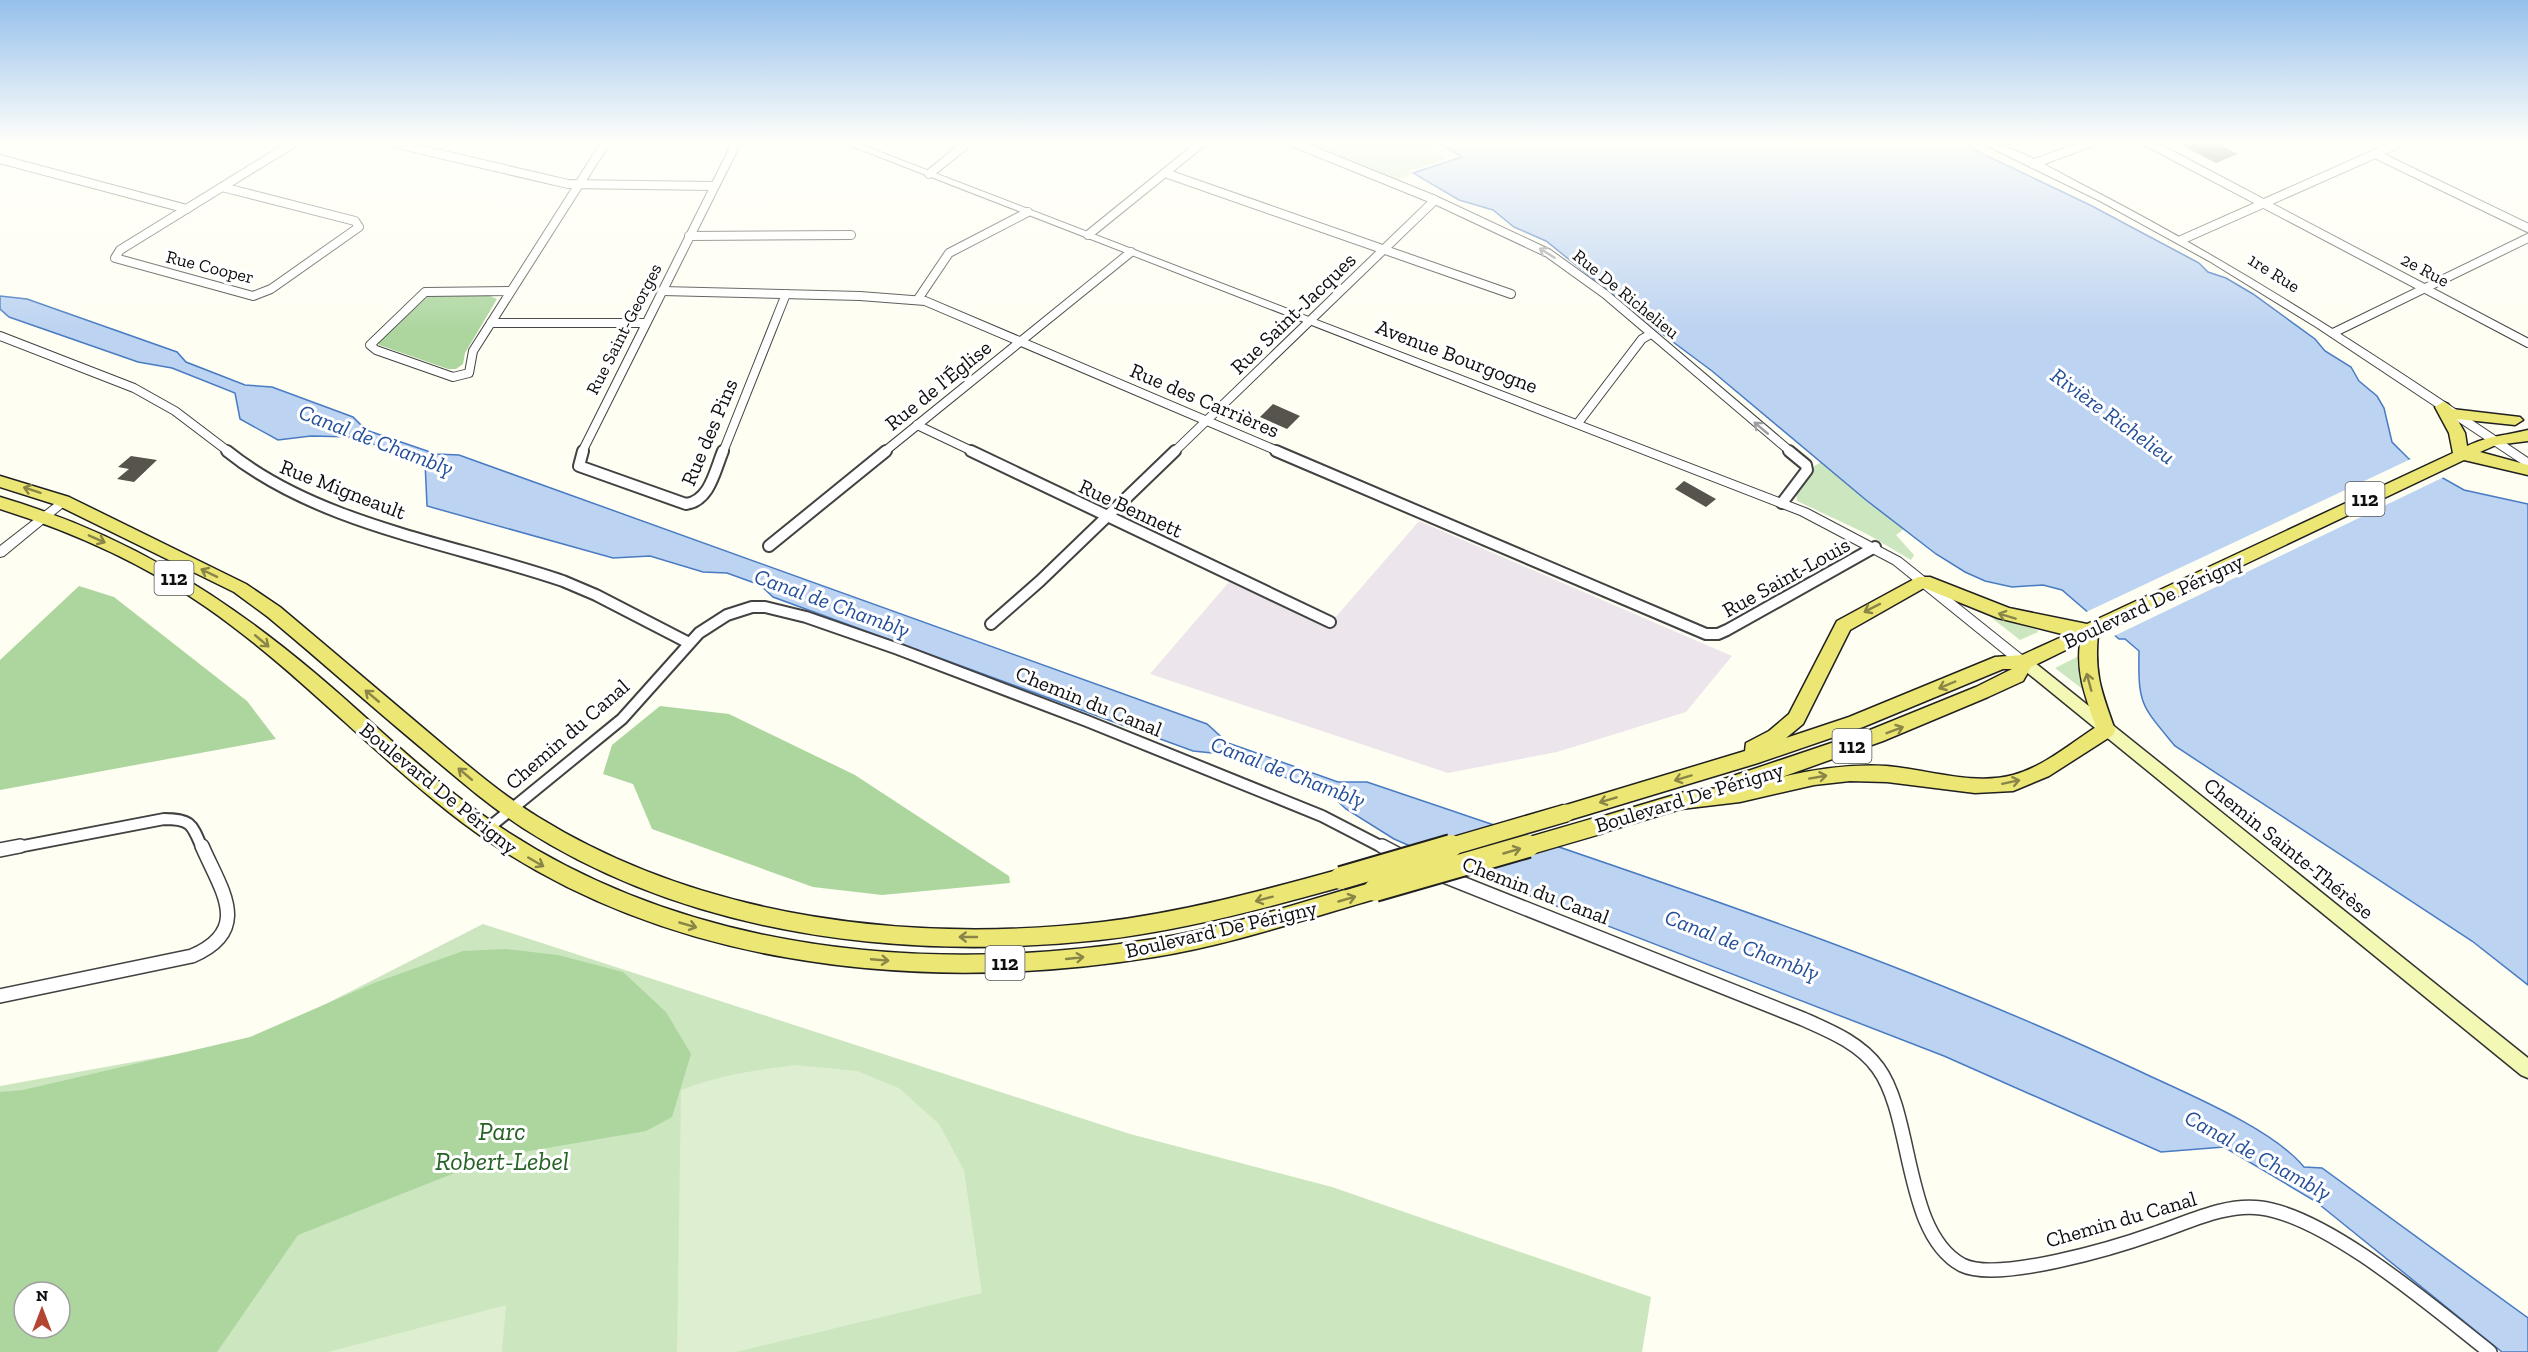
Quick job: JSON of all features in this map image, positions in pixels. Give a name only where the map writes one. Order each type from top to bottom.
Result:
[{"type":"main road","points":[[2522,417],[2448,410],[2457,433],[2461,454],[2499,460],[2528,470]]},
{"type":"main road","name":"112","points":[[2493,440],[2496,429],[2522,417]]},
{"type":"main road","name":"112","points":[[2461,454],[2493,440],[2517,439],[2528,435]]},
{"type":"main road","name":"Boulevard De Périgny","points":[[0,481],[63,501],[250,595],[512,810],[594,858],[679,892],[791,920],[888,934],[1002,938],[1098,931],[1219,910],[1341,878],[1566,813],[1716,768],[1856,722],[2001,662],[2024,662],[2461,454]]},
{"type":"main road","name":"Boulevard De Périgny","points":[[0,503],[114,546],[214,604],[268,646],[486,830],[522,854],[577,884],[662,918],[722,935],[796,950],[899,961],[1002,963],[1131,951],[1212,936],[1601,825],[1836,751],[1914,722],[2017,676],[2024,662]]},
{"type":"main road","points":[[1681,801],[1740,794],[1839,774],[1887,774],[1975,785],[2013,783],[2042,771],[2106,730],[2086,670],[2090,631],[2044,626],[2008,616],[1924,581],[1848,622],[1840,631],[1796,719],[1776,736],[1716,768]]},
{"type":"main road","name":"Chemin Sainte-Thérèse","points":[[2024,662],[2528,1069]]},
{"type":"street","points":[[172,205],[187,209],[193,205]]},
{"type":"street","name":"Rue Cooper","points":[[187,209],[120,250],[116,255],[117,259],[253,296],[271,289],[359,227],[355,221],[293,205]]},
{"type":"street","points":[[511,291],[425,292],[395,318],[370,345],[376,350],[448,375],[461,377],[471,370],[471,355],[565,205]]},
{"type":"street","name":"Rue Saint-Georges","points":[[581,467],[578,463],[580,456],[704,205]]},
{"type":"street","name":"Avenue Bourgogne","points":[[1010,205],[1782,503],[1875,547],[1924,581],[2024,662]]},
{"type":"street","points":[[1088,235],[1125,205]]},
{"type":"street","points":[[1256,205],[1511,294]]},
{"type":"street","name":"Rue Saint-Jacques","points":[[991,624],[1107,516],[1430,205]]},
{"type":"street","name":"Rue De Richelieu","points":[[1446,205],[1548,253],[1599,289],[1806,465],[1807,470],[1782,503]]},
{"type":"street","name":"1re Rue","points":[[2113,205],[2255,282],[2528,464]]},
{"type":"street","points":[[2181,240],[2261,205]]},
{"type":"street","name":"2e Rue","points":[[2266,205],[2528,343]]},
{"type":"street","points":[[2481,205],[2528,228]]},
{"type":"street","points":[[918,299],[949,253],[1028,212]]},
{"type":"street","points":[[689,236],[851,235]]},
{"type":"street","points":[[2333,333],[2528,238]]},
{"type":"street","name":"Rue de l'Église","points":[[769,546],[1131,252]]},
{"type":"street","name":"Rue des Carrières","points":[[662,291],[918,299],[1691,628],[1713,634]]},
{"type":"street","name":"Rue des Pins","points":[[581,467],[677,503],[691,504],[701,499],[707,491],[786,294]]},
{"type":"street","points":[[491,323],[645,323]]},
{"type":"street","points":[[1578,423],[1642,339],[1651,334]]},
{"type":"street","name":"Rue Migneault","points":[[0,336],[93,370],[144,393],[180,415],[260,475],[291,492],[364,519],[577,586],[614,602],[688,643]]},
{"type":"street","name":"Rue Bennett","points":[[917,425],[1330,622]]},
{"type":"street","points":[[0,553],[63,501]]},
{"type":"street","name":"Rue Saint-Louis","points":[[1713,634],[1727,630],[1875,547]]},
{"type":"street","name":"Chemin du Canal","points":[[486,830],[622,719],[688,643],[716,621],[752,607],[778,609],[806,617],[1087,721],[1322,816],[1447,878],[1828,1030],[1855,1045],[1879,1068],[1888,1087],[1931,1229],[1946,1251],[1967,1267],[2004,1270],[2070,1258],[2225,1211],[2248,1208],[2271,1210],[2294,1218],[2333,1239],[2425,1302],[2490,1352]]},
{"type":"street","points":[[0,850],[164,819],[182,819],[193,826],[230,913],[227,927],[220,937],[192,957],[0,996]]},
{"type":"shaded area","points":[[1419,521],[1732,656],[1686,712],[1557,752],[1448,773],[1150,674],[1229,582],[1327,627]]},
{"type":"green space","points":[[431,295],[488,295],[497,299],[465,353],[463,364],[456,369],[448,369],[379,345],[378,341],[423,299]]},
{"type":"green space","points":[[1821,462],[1904,529],[1896,535],[1914,555],[1911,560],[1867,534],[1797,501],[1796,494],[1814,471],[1813,467]]},
{"type":"green space","points":[[79,586],[114,597],[247,701],[276,739],[0,790],[0,660]]},
{"type":"green space","points":[[1988,615],[2037,630],[2038,632],[2020,640]]},
{"type":"green space","points":[[2079,656],[2080,675],[2085,691],[2055,668]]},
{"type":"green space","points":[[660,706],[729,714],[855,775],[1009,876],[1010,883],[882,895],[813,887],[652,829],[633,784],[603,774],[612,745]]},
{"type":"green space","name":"Parc Robert-Lebel","points":[[483,924],[1130,1134],[1332,1187],[1651,1297],[1642,1352],[0,1352],[0,1086],[255,1040]]},
{"type":"green space","points":[[506,949],[558,955],[623,972],[666,1012],[691,1054],[672,1117],[646,1131],[495,1157],[298,1235],[217,1352],[0,1352],[0,1092],[23,1090],[250,1037],[374,983],[463,951]]},
{"type":"green space","points":[[795,1065],[857,1071],[899,1088],[939,1124],[964,1170],[982,1293],[736,1352],[677,1352],[681,1090],[723,1077]]},
{"type":"green space","points":[[506,1305],[502,1352],[328,1352]]},
{"type":"water","name":"Rivière Richelieu","points":[[1476,205],[2090,205],[2199,263],[2208,272],[2226,278],[2253,294],[2315,339],[2325,351],[2351,367],[2359,381],[2377,396],[2384,408],[2392,442],[2409,459],[2464,490],[2528,504],[2528,985],[2472,941],[2175,746],[2148,712],[2144,703],[2139,683],[2139,651],[2125,639],[2119,639],[2062,590],[2043,585],[2012,587],[1985,581],[1936,554],[1866,500],[1712,371],[1546,241],[1514,227],[1493,210]]},
{"type":"water","name":"Canal de Chambly","points":[[0,296],[27,299],[177,352],[186,362],[245,385],[272,387],[353,417],[366,430],[436,454],[459,455],[1207,724],[1228,743],[1338,782],[1367,782],[1659,881],[1948,988],[2043,1028],[2226,1112],[2271,1139],[2304,1167],[2322,1168],[2528,1318],[2528,1352],[2502,1352],[2315,1201],[2224,1147],[2161,1152],[1944,1056],[1484,878],[1394,839],[1346,809],[1330,794],[1222,754],[1193,751],[773,597],[760,585],[727,573],[703,572],[650,556],[613,558],[427,506],[425,462],[353,437],[311,436],[278,440],[240,419],[235,393],[172,368],[138,362],[9,317],[0,309]]},
{"type":"pier","points":[[2413,458],[2444,477],[2112,637],[2078,608],[2084,613]]},
{"type":"building","points":[[1273,404],[1300,416],[1287,429],[1260,417]]},
{"type":"building","points":[[131,456],[157,460],[134,482],[117,479],[129,469],[118,467]]},
{"type":"building","points":[[1684,481],[1716,499],[1706,507],[1675,489]]}]
